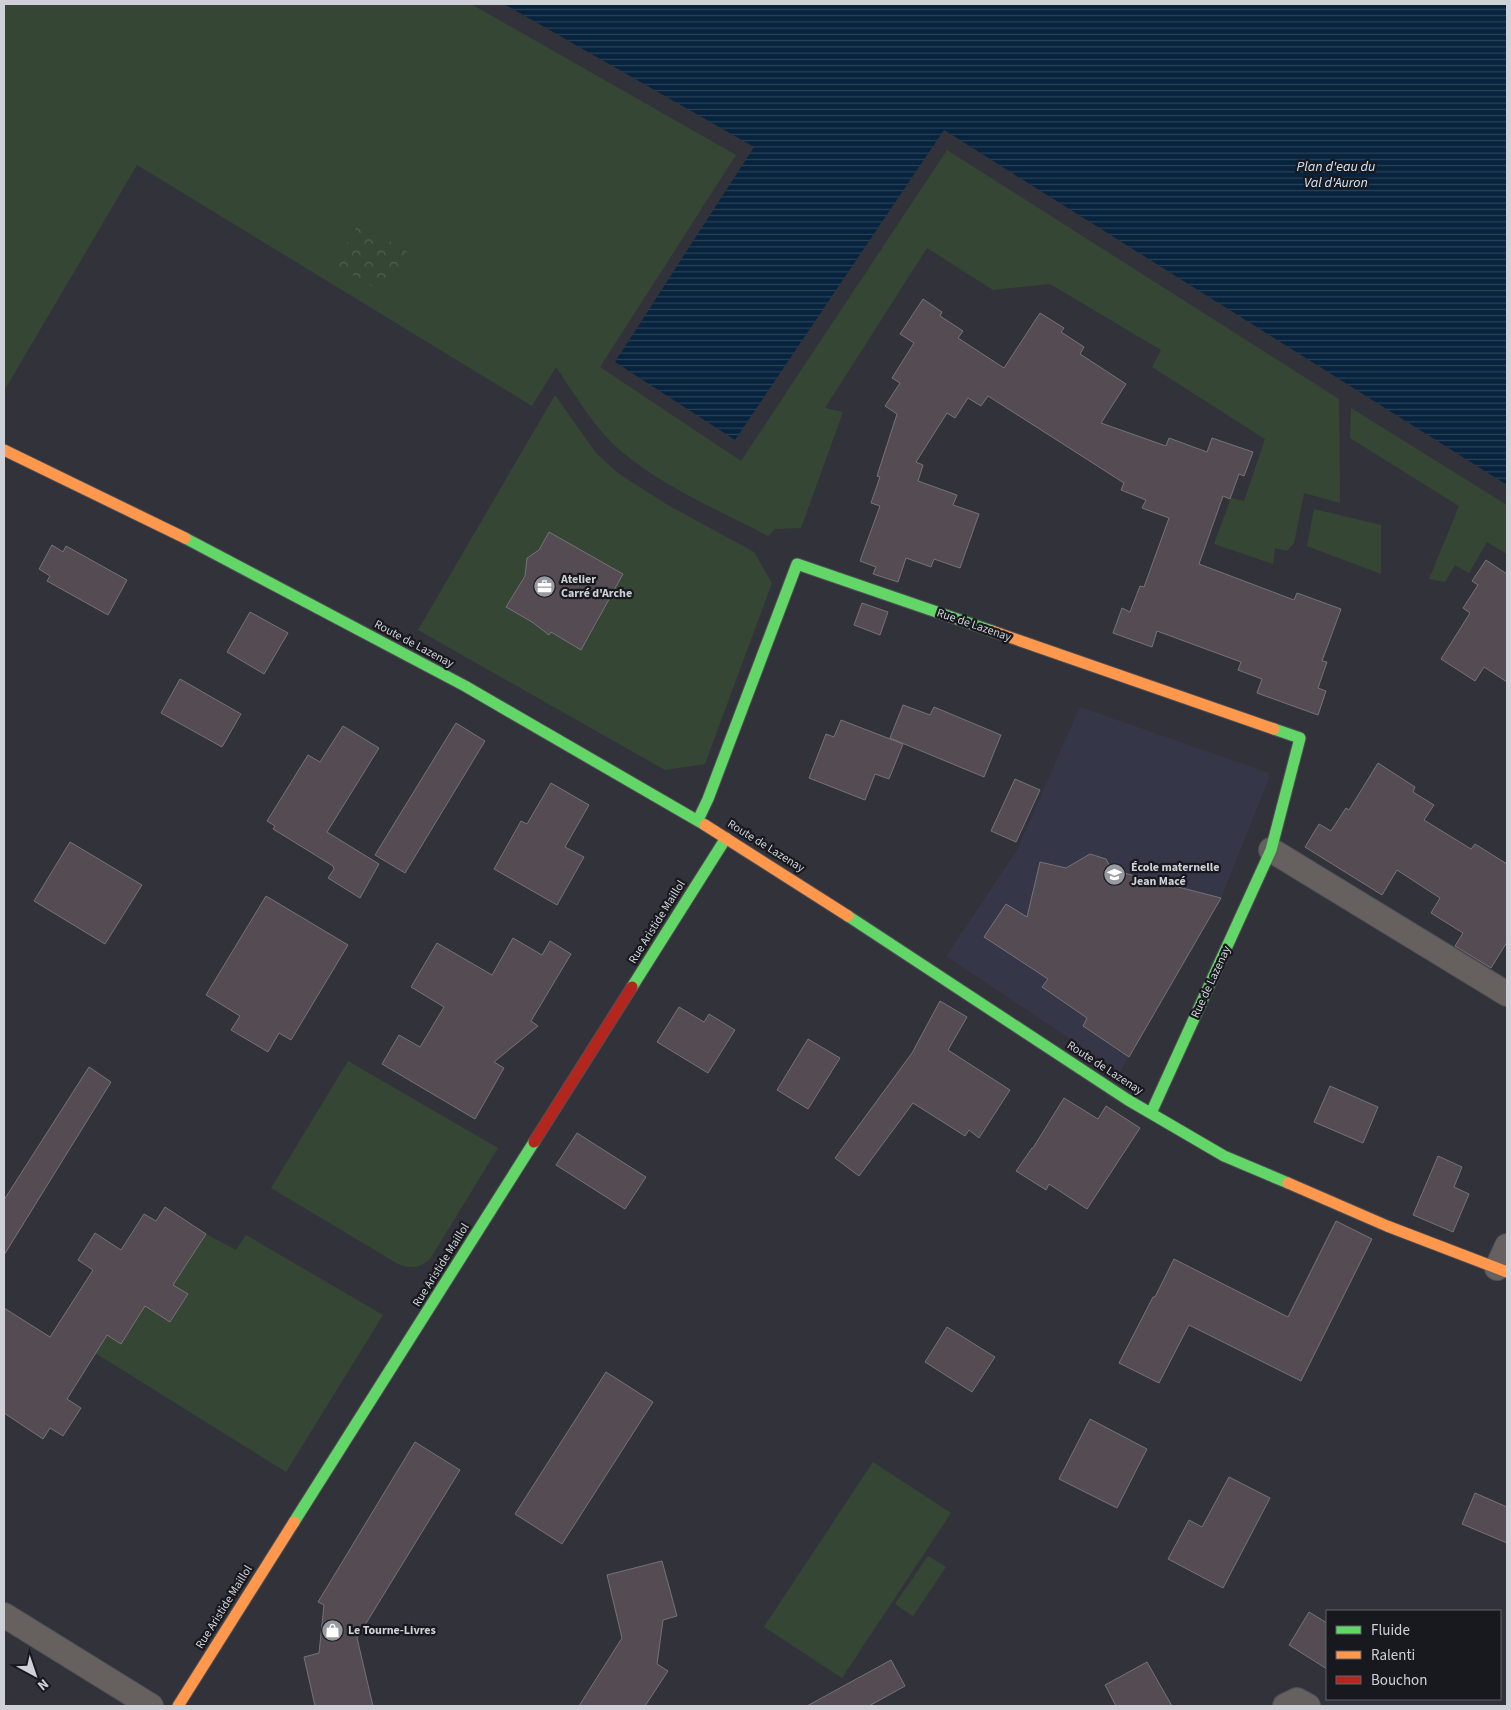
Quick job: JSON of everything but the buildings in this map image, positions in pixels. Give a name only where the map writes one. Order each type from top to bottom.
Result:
[{"type":"street","name":"Route de Lazenay","points":[[4,450],[207,549],[464,686],[698,820],[777,869],[1151,1113],[1224,1156],[1387,1226],[1502,1270]]},
{"type":"street","name":"Rue de Lazenay","points":[[698,820],[708,799],[797,564],[1300,738],[1271,850],[1151,1113]]},
{"type":"street","name":"Rue Aristide Maillol","points":[[178,1706],[726,838]]},
{"type":"street","points":[[1271,850],[1507,994]]},
{"type":"street","points":[[1502,1270],[1507,1246]]},
{"type":"street","points":[[4,1615],[151,1706]]},
{"type":"street","points":[[1285,1706],[1296,1700],[1308,1706]]},
{"type":"shaded area","name":"École maternelle Jean Macé","points":[[1080,707],[1269,773],[1268,781],[1221,898],[1120,1072],[946,956],[1017,850]]},
{"type":"green space","points":[[4,4],[471,4],[736,155],[600,367],[741,461],[947,150],[1339,399],[1340,503],[1304,493],[1294,543],[1287,551],[1275,548],[1273,564],[1214,544],[1231,498],[1244,501],[1265,439],[1152,367],[1161,350],[1050,284],[993,290],[927,248],[825,408],[843,412],[801,528],[775,529],[768,536],[674,488],[622,452],[595,423],[556,367],[532,406],[137,165],[4,391]]},
{"type":"green space","points":[[359,223],[408,252],[383,293],[335,264]]},
{"type":"green space","points":[[555,395],[596,453],[618,473],[666,504],[754,552],[772,583],[705,764],[665,770],[418,630]],"holes":[[[549,532],[579,549],[591,562],[595,558],[623,574],[606,605],[597,616],[599,620],[581,650],[551,632],[549,635],[532,622],[506,607],[524,576],[528,578],[527,557],[530,555],[535,557]]]},
{"type":"green space","points":[[1351,408],[1507,505],[1507,554],[1487,542],[1469,573],[1455,565],[1445,582],[1429,579],[1459,506],[1350,438]]},
{"type":"green space","points":[[1314,509],[1381,525],[1381,574],[1307,546]]},
{"type":"green space","points":[[348,1061],[498,1148],[430,1259],[419,1266],[407,1267],[398,1264],[271,1188]]},
{"type":"green space","points":[[206,1234],[236,1250],[246,1235],[383,1315],[286,1472],[84,1346],[99,1348],[107,1335],[121,1344],[145,1306],[171,1322],[188,1294],[173,1285]]},
{"type":"green space","points":[[873,1462],[951,1513],[842,1678],[764,1627]]},
{"type":"green space","points":[[928,1556],[946,1567],[913,1616],[895,1604]]},
{"type":"water","name":"Plan d'eau du Val d'Auron","points":[[504,4],[1507,4],[1507,485],[944,130],[735,440],[615,362],[754,147]]},
{"type":"traffic: fast","points":[[185,538],[465,686],[705,825]]},
{"type":"traffic: fast","points":[[698,820],[708,799],[797,564],[992,631]]},
{"type":"traffic: fast","points":[[1151,1113],[1271,850],[1300,738],[1274,729]]},
{"type":"traffic: fast","points":[[632,987],[726,838]]},
{"type":"traffic: fast","points":[[848,916],[1128,1100],[1224,1156],[1288,1183]]},
{"type":"traffic: fast","points":[[294,1522],[534,1142]]},
{"type":"traffic: slow","points":[[4,450],[185,538]]},
{"type":"traffic: slow","points":[[992,631],[1274,729]]},
{"type":"traffic: slow","points":[[705,825],[848,916]]},
{"type":"traffic: slow","points":[[1288,1183],[1387,1226],[1507,1272]]},
{"type":"traffic: slow","points":[[178,1706],[294,1522]]},
{"type":"traffic: jam","points":[[534,1142],[632,987]]},
{"type":"place","name":"Atelier Carré d'Arche","points":[[545,586]]},
{"type":"place","name":"École maternelle Jean Macé","points":[[1115,874]]},
{"type":"place","name":"Le Tourne-Livres","points":[[332,1630]]}]
